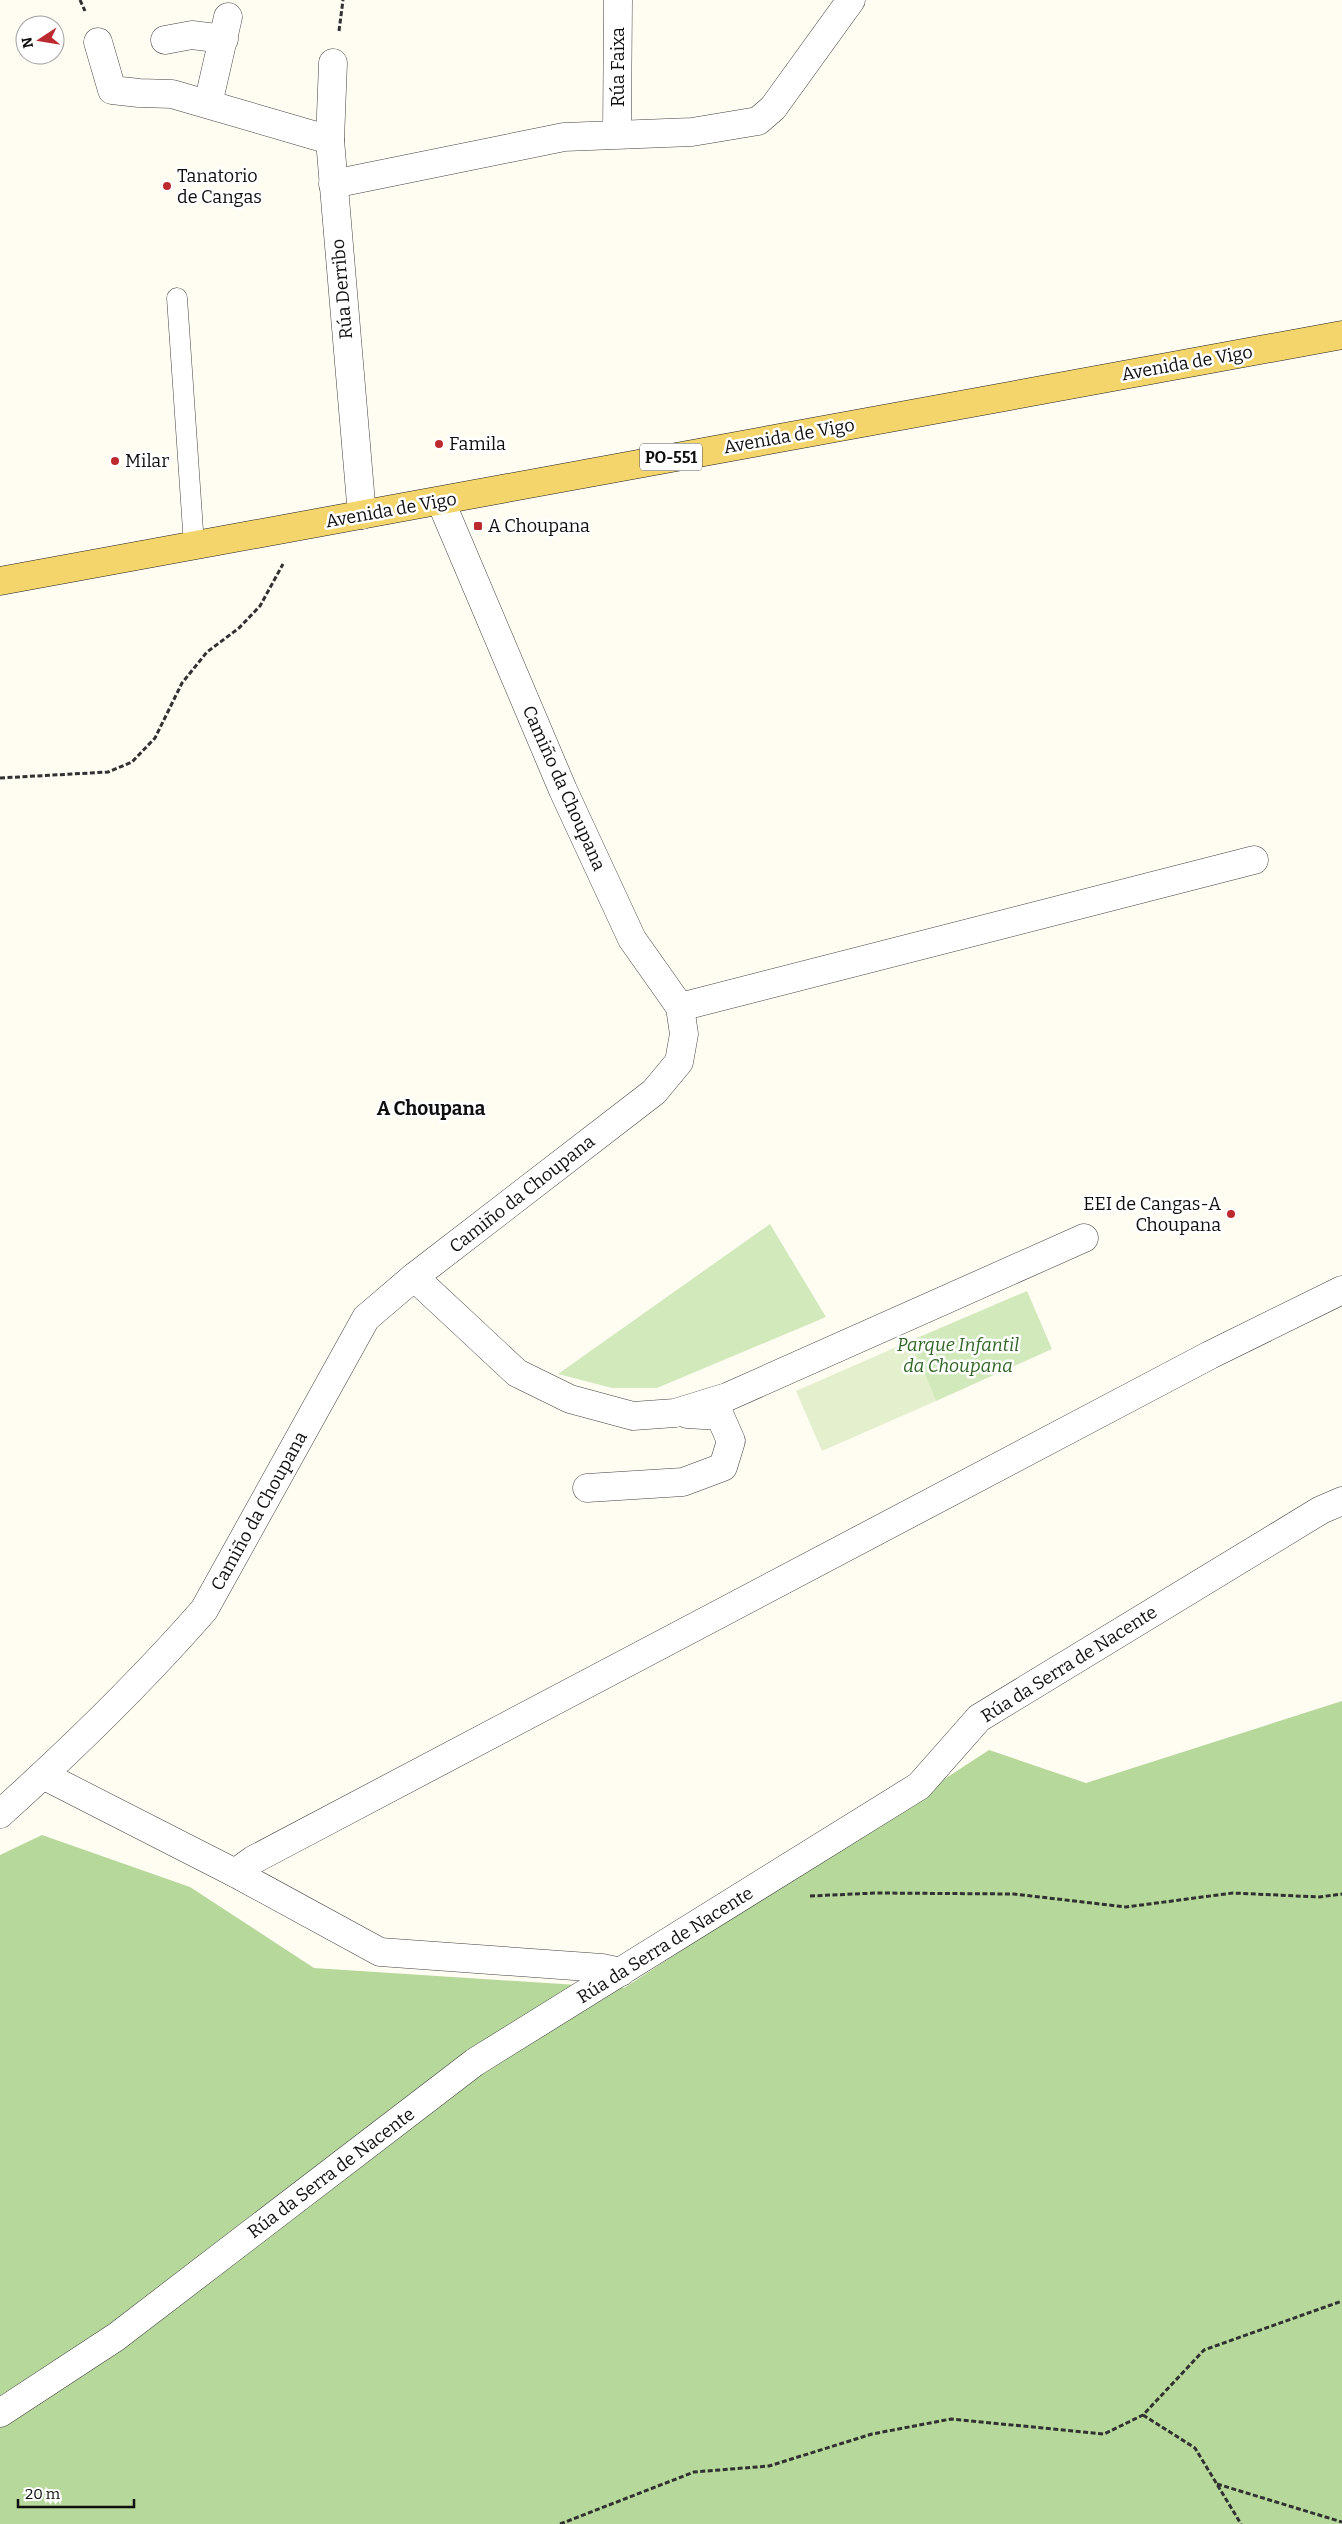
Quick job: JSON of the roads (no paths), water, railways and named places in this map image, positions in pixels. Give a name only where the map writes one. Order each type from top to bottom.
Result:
[{"type":"main road","name":"Avenida de Vigo","points":[[0,580],[440,502],[668,458],[1342,335]]},
{"type":"street","name":"Rúa Faixa","points":[[617,134],[618,0]]},
{"type":"street","points":[[333,184],[564,137],[692,132],[758,121],[773,108],[851,0]]},
{"type":"street","points":[[166,40],[226,28],[208,104]]},
{"type":"street","points":[[98,42],[112,90],[139,94],[172,94],[330,140]]},
{"type":"street","name":"Rúa Derribo","points":[[333,64],[330,140],[362,515]]},
{"type":"street","name":"Camiño da Choupana","points":[[0,1814],[43,1775],[177,1642],[204,1610],[366,1318],[414,1277],[654,1092],[679,1062],[684,1034],[680,1008],[632,939],[563,790],[440,502]]},
{"type":"street","points":[[680,1008],[1254,860]]},
{"type":"street","points":[[675,1413],[727,1397],[1084,1238]]},
{"type":"street","points":[[414,1277],[517,1373],[570,1400],[633,1416],[675,1413],[720,1416],[731,1440],[723,1467],[683,1482],[586,1488]]},
{"type":"street","points":[[235,1873],[253,1860],[1096,1416],[1342,1290]]},
{"type":"street","name":"Rúa da Serra de Nacente","points":[[0,2413],[116,2337],[475,2062],[919,1786],[978,1718],[1312,1516],[1342,1501]]},
{"type":"street","points":[[43,1775],[235,1873],[380,1952],[602,1968],[621,1972]]},
{"type":"lane","points":[[176,298],[194,545]]},
{"type":"place","name":"Tanatorio de Cangas","points":[[167,186]]},
{"type":"place","name":"Famila","points":[[439,444]]},
{"type":"place","name":"Milar","points":[[115,461]]},
{"type":"place","name":"A Choupana","points":[[478,526]]},
{"type":"place","name":"EEI de Cangas-A Choupana","points":[[1231,1214]]},
{"type":"district","name":"A Choupana","points":[[431,1108]]},
{"type":"park label","name":"Parque Infantil da Choupana","points":[[958,1355]]}]
